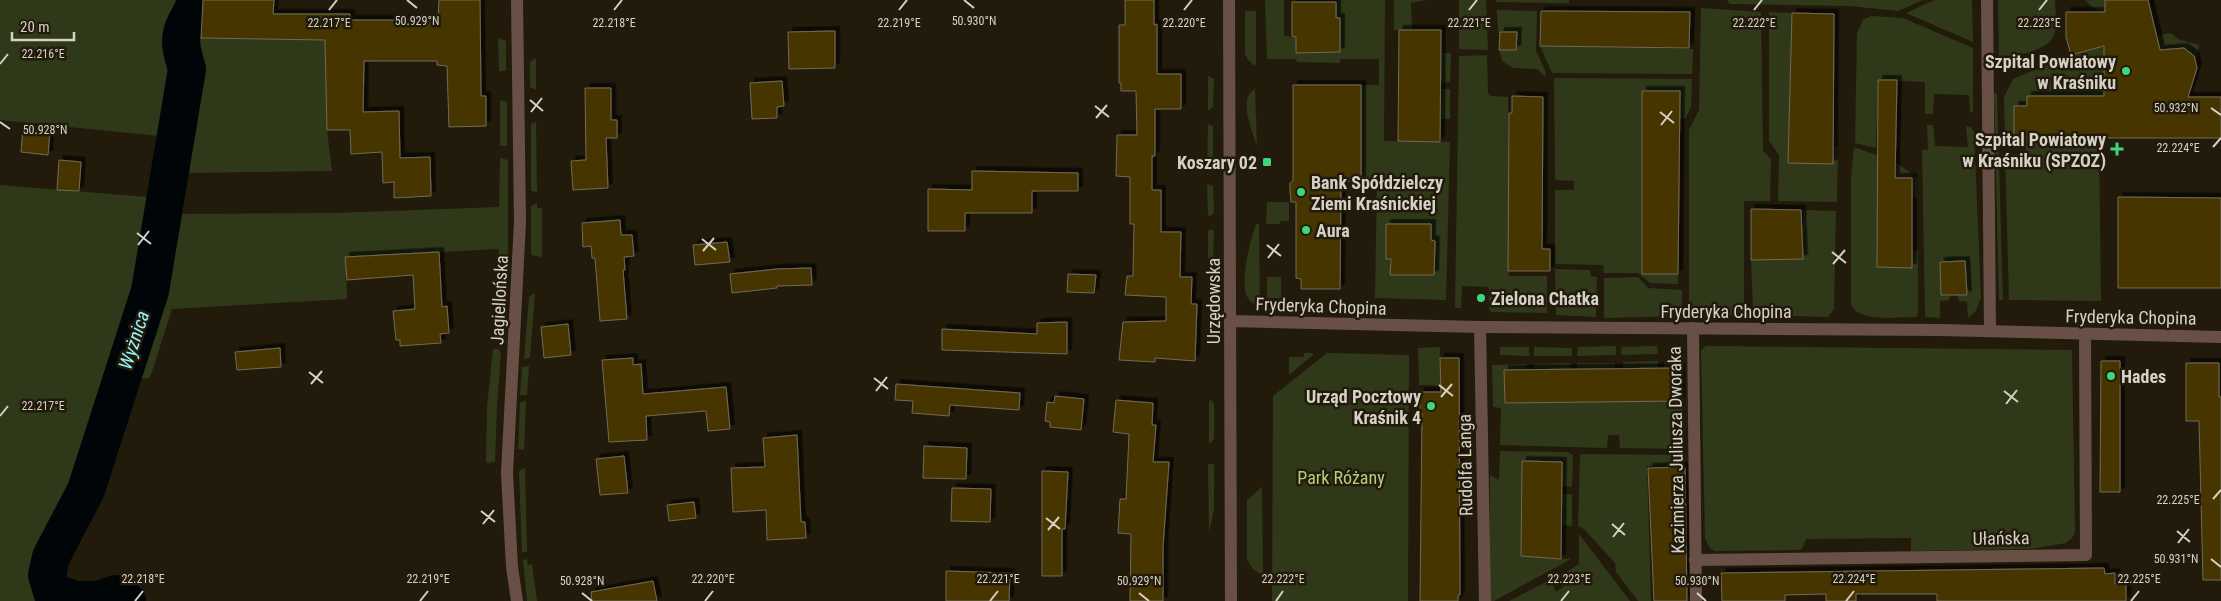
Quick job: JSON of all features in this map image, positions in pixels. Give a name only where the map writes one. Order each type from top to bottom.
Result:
[{"type":"street","name":"Jagiellońska","points":[[517,0],[520,222],[507,474],[512,567],[517,601]]},
{"type":"street","name":"Urzędowska","points":[[1229,0],[1231,601]]},
{"type":"street","points":[[1987,0],[1990,332]]},
{"type":"street","name":"Fryderyka Chopina","points":[[1230,321],[1480,328],[1693,328],[2221,337]]},
{"type":"street","name":"Rudolfa Langa","points":[[1480,328],[1485,601]]},
{"type":"street","name":"Kazimierza Juliusza Dworaka","points":[[1693,328],[1696,601]]},
{"type":"street","name":"Ułańska","points":[[1695,560],[2086,555],[2085,334]]},
{"type":"green space","points":[[0,0],[203,0],[202,38],[325,40],[327,130],[332,171],[184,173],[174,214],[333,213],[499,207],[500,158],[508,160],[508,256],[502,329],[495,330],[499,290],[499,249],[346,257],[347,299],[172,309],[150,378],[127,380],[86,490],[51,557],[47,575],[52,592],[75,600],[98,600],[116,594],[127,601],[0,601],[0,185],[160,198],[169,137],[0,120]]},
{"type":"green space","points":[[1265,0],[1284,0],[1284,36],[1296,37],[1297,53],[1340,52],[1340,18],[1336,18],[1336,0],[1385,0],[1384,141],[1450,142],[1446,300],[1375,298],[1377,180],[1361,181],[1361,85],[1379,85],[1379,59],[1340,59],[1340,63],[1297,62],[1296,59],[1267,59]],"holes":[[[1386,224],[1431,224],[1431,240],[1435,241],[1434,275],[1391,275]]]},
{"type":"green space","points":[[1394,0],[1427,0],[1411,3],[1412,30],[1394,30]]},
{"type":"green space","points":[[1459,0],[1486,0],[1488,50],[1459,49]]},
{"type":"green space","points":[[1496,0],[1569,0],[1569,3],[1496,2]]},
{"type":"green space","points":[[1727,0],[1923,0],[1898,11],[1850,6],[1730,4]]},
{"type":"green space","points":[[1934,0],[1972,0],[1973,42],[1906,13]]},
{"type":"green space","points":[[1998,0],[2055,0],[2056,27],[2051,40],[2033,51],[2006,59],[1999,58]]},
{"type":"green space","points":[[2085,0],[2105,0],[2105,13],[2093,8]]},
{"type":"green space","points":[[1701,8],[1761,12],[1763,151],[1771,159],[1770,201],[1744,201],[1744,315],[1696,315],[1689,309],[1689,130],[1699,110]]},
{"type":"green space","points":[[1497,10],[1537,11],[1536,51],[1545,70],[1546,77],[1537,69],[1513,68],[1502,61],[1499,50],[1516,50],[1517,33],[1498,33]]},
{"type":"green space","points":[[1245,11],[1256,11],[1255,66],[1248,60],[1245,54]]},
{"type":"green space","points":[[1769,12],[1792,13],[1788,163],[1833,164],[1833,147],[1838,147],[1837,202],[1778,201],[1779,155],[1769,141]]},
{"type":"green space","points":[[1871,16],[1903,18],[1973,48],[1973,112],[1970,113],[1969,95],[1934,94],[1933,114],[1925,114],[1925,82],[1878,80],[1876,148],[1855,143],[1857,33],[1863,20]]},
{"type":"green space","points":[[2171,33],[2178,39],[2199,45],[2196,62],[2188,51],[2176,48],[2167,51],[2160,67],[2158,35]]},
{"type":"green space","points":[[498,38],[506,41],[506,71],[499,71]]},
{"type":"green space","points":[[1540,46],[1693,49],[1692,74],[1552,73]]},
{"type":"green space","points":[[2101,47],[2104,48],[2104,88],[2106,88],[2106,96],[2028,96],[2027,106],[2015,106],[2014,147],[2005,147],[2004,97],[2013,79],[2071,55]]},
{"type":"green space","points":[[1441,53],[1451,53],[1450,82],[1440,83]]},
{"type":"green space","points":[[1487,55],[1488,93],[1491,96],[1508,97],[1509,276],[1547,276],[1547,313],[1491,312],[1489,309],[1489,287],[1462,286],[1461,308],[1455,308],[1459,56]]},
{"type":"green space","points":[[536,58],[536,90],[530,87],[530,62]]},
{"type":"green space","points":[[1208,76],[1214,79],[1213,107],[1208,111]]},
{"type":"green space","points":[[1554,78],[1692,79],[1691,107],[1685,119],[1680,119],[1642,92],[1642,274],[1678,274],[1678,284],[1650,283],[1638,273],[1604,273],[1603,265],[1555,264],[1555,190],[1574,190],[1574,181],[1555,180]]},
{"type":"green space","points":[[1255,89],[1257,146],[1247,107],[1250,93]]},
{"type":"green space","points":[[1441,89],[1450,89],[1450,119],[1440,119]]},
{"type":"green space","points":[[1994,93],[1997,93],[2003,300],[1999,300]]},
{"type":"green space","points":[[500,100],[507,102],[507,146],[500,146]]},
{"type":"green space","points":[[536,122],[537,192],[531,191],[531,124]]},
{"type":"green space","points":[[1208,124],[1213,126],[1213,167],[1207,170]]},
{"type":"green space","points":[[1927,125],[1933,125],[1935,146],[1968,147],[1966,126],[1971,127],[1974,132],[1981,298],[1975,312],[1968,318],[1967,302],[1959,301],[1957,295],[1967,295],[1965,261],[1940,262],[1941,295],[1950,295],[1949,300],[1940,301],[1940,318],[1925,317],[1922,150],[1928,150]]},
{"type":"green space","points":[[2026,138],[2099,138],[2101,301],[2009,300],[2005,155],[2026,154]]},
{"type":"green space","points":[[1854,147],[1896,162],[1917,178],[1917,198],[1912,197],[1912,178],[1878,178],[1877,267],[1912,268],[1912,251],[1918,251],[1918,313],[1916,317],[1879,318],[1862,314],[1855,310],[1851,304],[1851,178]]},
{"type":"green space","points":[[1207,184],[1213,186],[1214,213],[1210,216],[1208,215]]},
{"type":"green space","points":[[1267,202],[1289,202],[1289,221],[1280,221],[1280,224],[1266,224]]},
{"type":"green space","points":[[537,203],[537,208],[542,208],[542,257],[531,255],[531,206]]},
{"type":"green space","points":[[1803,210],[1836,211],[1834,309],[1828,317],[1758,315],[1753,310],[1751,260],[1803,259]]},
{"type":"green space","points":[[1256,224],[1259,224],[1260,308],[1248,298],[1245,287],[1247,259]]},
{"type":"green space","points":[[1211,229],[1214,231],[1213,262],[1211,264],[1208,262],[1208,231]]},
{"type":"green space","points":[[1555,269],[1590,270],[1591,276],[1597,277],[1596,317],[1556,315]]},
{"type":"green space","points":[[1209,273],[1213,275],[1214,312],[1212,316],[1209,315]]},
{"type":"green space","points":[[1267,277],[1281,277],[1281,298],[1267,298]]},
{"type":"green space","points":[[1638,277],[1648,288],[1682,290],[1682,316],[1604,318],[1604,278]]},
{"type":"green space","points":[[535,293],[530,358],[524,359],[529,297]]},
{"type":"green space","points":[[1268,305],[1301,305],[1288,312],[1268,311]]},
{"type":"green space","points":[[1616,346],[1616,355],[1577,356],[1578,347]]},
{"type":"green space","points":[[1657,346],[1658,354],[1621,355],[1622,347]]},
{"type":"green space","points":[[1706,346],[2072,350],[2075,533],[2066,543],[2030,549],[1911,551],[1911,538],[1806,539],[1802,549],[1796,550],[1715,551],[1710,548],[1705,539],[1701,350]]},
{"type":"green space","points":[[1440,347],[1440,369],[1459,369],[1459,386],[1419,385],[1418,348]]},
{"type":"green space","points":[[1500,347],[1529,347],[1529,356],[1500,355]]},
{"type":"green space","points":[[1534,347],[1572,348],[1572,356],[1534,356]]},
{"type":"green space","points":[[493,349],[498,349],[501,353],[495,462],[486,463],[487,407]]},
{"type":"green space","points":[[1304,353],[1313,353],[1313,355],[1289,375],[1289,357],[1304,357]]},
{"type":"green space","name":"Park Różany","points":[[1327,353],[1409,355],[1408,601],[1272,601],[1273,396]]},
{"type":"green space","points":[[1658,361],[1658,368],[1623,369],[1623,362]]},
{"type":"green space","points":[[1681,361],[1684,449],[1620,448],[1619,435],[1608,435],[1607,448],[1500,445],[1501,408],[1493,407],[1492,365],[1527,364],[1527,370],[1504,370],[1505,403],[1680,401],[1680,368],[1664,368],[1664,362]]},
{"type":"green space","points":[[1571,363],[1571,369],[1534,370],[1534,364]]},
{"type":"green space","points":[[1577,363],[1615,363],[1615,369],[1577,369]]},
{"type":"green space","points":[[529,366],[527,395],[520,395],[522,367]]},
{"type":"green space","points":[[1212,400],[1214,405],[1214,439],[1209,444],[1209,401]]},
{"type":"green space","points":[[526,401],[524,450],[518,449],[520,402]]},
{"type":"green space","points":[[1500,451],[1567,452],[1573,455],[1572,487],[1562,486],[1562,462],[1522,461],[1521,556],[1571,559],[1494,601],[1490,601],[1490,475],[1499,480]]},
{"type":"green space","points":[[1580,454],[1684,455],[1684,466],[1647,466],[1651,601],[1638,601],[1616,572],[1615,563],[1584,529],[1578,526]]},
{"type":"green space","points":[[1208,464],[1214,464],[1214,509],[1209,532]]},
{"type":"green space","points":[[525,468],[527,552],[522,552],[519,471]]},
{"type":"green space","points":[[1262,487],[1263,576],[1252,568],[1247,559],[1247,500]]},
{"type":"green space","points":[[1562,494],[1572,494],[1572,526],[1561,525]]},
{"type":"green space","points":[[1579,534],[1630,601],[1509,601],[1550,580],[1556,592],[1564,586],[1560,576],[1579,564]]},
{"type":"green space","points":[[527,559],[528,565],[532,564],[537,601],[527,601],[523,560]]},
{"type":"building","points":[[203,0],[274,0],[273,14],[350,14],[350,20],[438,20],[439,0],[480,0],[481,96],[486,96],[486,126],[449,127],[447,66],[437,65],[437,61],[364,61],[363,112],[399,111],[400,158],[430,157],[431,196],[394,198],[394,182],[383,183],[382,152],[351,154],[350,130],[327,130],[325,40],[201,38]]},
{"type":"building","points":[[1125,0],[1154,0],[1154,25],[1157,24],[1157,74],[1181,74],[1181,109],[1155,109],[1155,156],[1152,156],[1152,190],[1161,190],[1161,232],[1181,232],[1180,277],[1192,277],[1191,304],[1197,304],[1195,361],[1155,358],[1155,362],[1119,360],[1123,322],[1166,321],[1166,297],[1125,295],[1127,276],[1133,276],[1134,224],[1130,224],[1130,177],[1116,176],[1117,135],[1137,135],[1136,91],[1121,91],[1121,83],[1119,83],[1119,25],[1125,25]]},
{"type":"building","name":"Szpital Powiatowy w Kraśniku","points":[[2105,0],[2148,0],[2160,50],[2184,48],[2194,56],[2197,68],[2188,97],[2221,97],[2221,138],[2014,138],[2014,106],[2027,106],[2027,96],[2104,96],[2104,46],[2071,55],[2066,37],[2066,12],[2105,12]]},
{"type":"building","points":[[1292,2],[1336,2],[1336,18],[1340,18],[1340,52],[1296,53],[1296,37],[1292,36]]},
{"type":"building","points":[[1541,11],[1690,12],[1689,48],[1540,46]]},
{"type":"building","points":[[1792,13],[1834,14],[1833,164],[1788,163]]},
{"type":"building","points":[[1399,30],[1441,30],[1440,142],[1398,141]]},
{"type":"building","points":[[835,31],[835,68],[789,69],[788,32]]},
{"type":"building","points":[[1500,32],[1517,32],[1516,50],[1499,50]]},
{"type":"building","points":[[1878,80],[1897,80],[1895,178],[1912,178],[1912,268],[1877,267]]},
{"type":"building","points":[[782,81],[784,106],[777,107],[777,118],[752,119],[750,83]]},
{"type":"building","points":[[1293,85],[1361,85],[1361,181],[1341,181],[1340,289],[1301,289],[1301,279],[1296,278],[1296,202],[1291,202],[1290,190],[1290,183],[1293,181]]},
{"type":"building","points":[[585,88],[611,88],[611,120],[617,120],[617,138],[606,138],[608,188],[573,190],[571,161],[586,160]]},
{"type":"building","points":[[1642,91],[1680,91],[1678,274],[1642,274]]},
{"type":"building","points":[[1512,96],[1543,97],[1542,249],[1550,249],[1550,271],[1508,271],[1509,113],[1512,113]]},
{"type":"building","points":[[23,128],[50,130],[48,155],[21,152]]},
{"type":"building","points":[[59,160],[81,162],[79,191],[57,190]]},
{"type":"building","points":[[972,171],[1078,173],[1078,191],[1032,191],[1032,213],[965,213],[965,231],[928,231],[928,189],[972,190]]},
{"type":"building","points":[[2118,197],[2221,198],[2221,288],[2118,288]]},
{"type":"building","points":[[1751,209],[1801,210],[1803,259],[1751,260]]},
{"type":"building","points":[[620,220],[621,235],[632,235],[634,256],[624,257],[625,270],[623,270],[627,319],[600,321],[595,258],[592,258],[591,246],[583,247],[582,223]]},
{"type":"building","points":[[1386,224],[1431,224],[1431,240],[1435,241],[1434,275],[1390,275],[1391,259],[1386,259]]},
{"type":"building","points":[[727,242],[730,262],[695,265],[693,245]]},
{"type":"building","points":[[439,252],[442,307],[447,306],[449,333],[440,334],[441,343],[400,346],[400,340],[396,340],[393,311],[415,309],[413,275],[347,280],[345,257]]},
{"type":"building","points":[[1965,261],[1967,295],[1941,295],[1940,262]]},
{"type":"building","points":[[811,268],[812,285],[777,286],[777,288],[732,293],[730,274],[777,269]]},
{"type":"building","points":[[1068,274],[1096,275],[1094,293],[1067,292]]},
{"type":"building","points":[[1067,322],[1067,354],[942,350],[942,329],[1037,334],[1037,323]]},
{"type":"building","points":[[568,324],[571,355],[544,358],[541,327]]},
{"type":"building","points":[[280,348],[281,367],[237,370],[235,352]]},
{"type":"building","points":[[633,358],[633,365],[641,364],[643,394],[726,387],[730,429],[708,431],[706,411],[646,416],[647,440],[609,442],[602,360]]},
{"type":"building","points":[[1440,358],[1459,358],[1460,595],[1458,595],[1458,601],[1420,601],[1422,413],[1420,413],[1420,392],[1441,392]]},
{"type":"building","points":[[2101,361],[2120,361],[2120,492],[2100,492]]},
{"type":"building","points":[[2186,363],[2219,363],[2219,397],[2221,397],[2221,580],[2203,580],[2199,421],[2186,421]]},
{"type":"building","points":[[1680,368],[1680,401],[1505,403],[1504,370]]},
{"type":"building","points":[[896,384],[1020,393],[1019,410],[950,405],[949,416],[912,413],[913,401],[895,400]]},
{"type":"building","points":[[1055,396],[1084,399],[1081,430],[1050,427],[1050,422],[1045,421],[1047,402],[1054,403]]},
{"type":"building","points":[[1116,400],[1153,403],[1152,425],[1156,425],[1153,462],[1169,462],[1163,547],[1163,601],[1130,601],[1131,534],[1118,533],[1120,499],[1126,499],[1129,434],[1113,432]]},
{"type":"building","points":[[797,435],[801,522],[805,522],[806,538],[767,540],[766,510],[733,512],[731,468],[765,467],[763,438]]},
{"type":"building","points":[[924,446],[967,448],[966,479],[923,478]]},
{"type":"building","points":[[624,456],[628,493],[600,495],[596,459]]},
{"type":"building","points":[[1522,461],[1562,462],[1561,559],[1521,556]]},
{"type":"building","points":[[1685,467],[1687,601],[1654,601],[1648,468]]},
{"type":"building","points":[[1042,471],[1068,472],[1065,529],[1062,529],[1062,576],[1042,576]]},
{"type":"building","points":[[952,488],[991,489],[990,522],[951,521]]},
{"type":"building","points":[[694,502],[696,518],[669,521],[667,505]]},
{"type":"building","points":[[2104,568],[2105,574],[2115,573],[2115,584],[2126,584],[2126,601],[1937,601],[1937,594],[1856,594],[1856,601],[1826,601],[1826,594],[1785,595],[1785,601],[1722,601],[1721,573]]},
{"type":"building","points":[[946,571],[1010,573],[1009,601],[946,601]]},
{"type":"building","points":[[653,581],[657,601],[592,601],[591,592]]},
{"type":"waterway","name":"Wyżnica","points":[[127,601],[116,594],[98,600],[75,600],[52,592],[47,575],[51,557],[86,490],[150,291],[187,69],[181,38],[196,0]]},
{"type":"place","name":"Szpital Powiatowy w Kraśniku","points":[[2126,71]]},
{"type":"place","name":"Szpital Powiatowy w Kraśniku (SPZOZ)","points":[[2117,149]]},
{"type":"place","name":"Koszary 02","points":[[1267,162]]},
{"type":"place","name":"Bank Spółdzielczy Ziemi Kraśnickiej","points":[[1301,192]]},
{"type":"place","name":"Aura","points":[[1306,230]]},
{"type":"place","name":"Zielona Chatka","points":[[1481,298]]},
{"type":"place","name":"Hades","points":[[2111,376]]},
{"type":"place","name":"Urząd Pocztowy Kraśnik 4","points":[[1431,406]]}]
